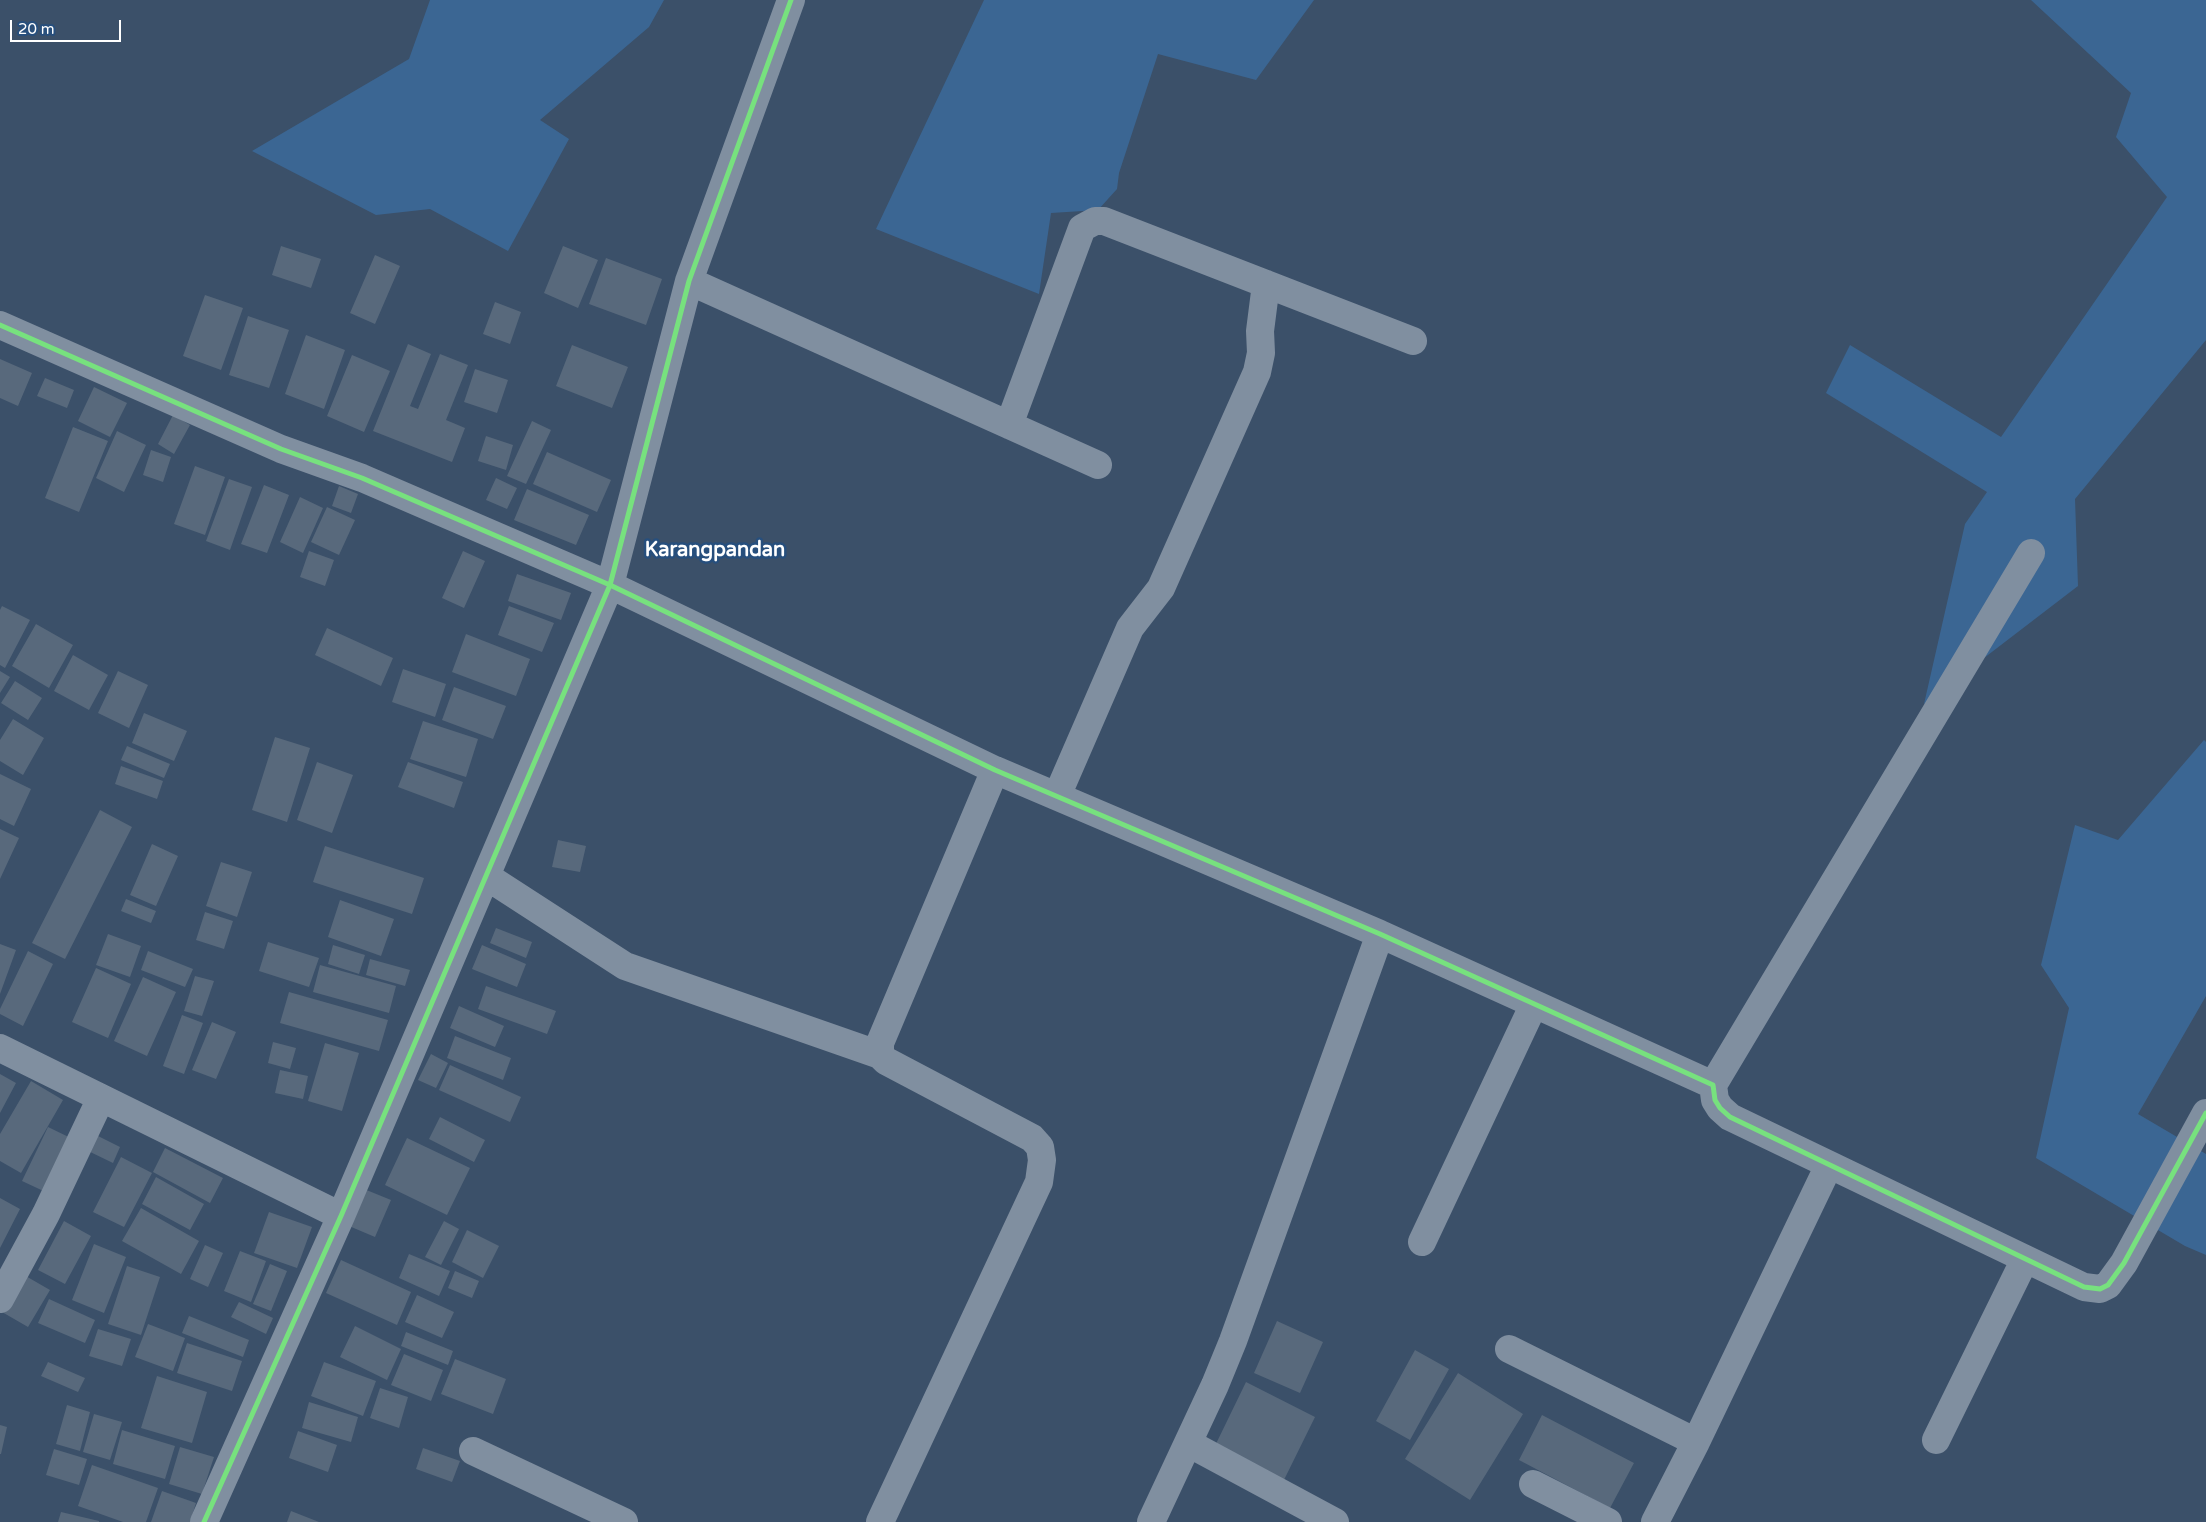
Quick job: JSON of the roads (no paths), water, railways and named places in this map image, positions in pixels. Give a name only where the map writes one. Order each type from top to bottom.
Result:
[{"type":"street","points":[[204,1522],[341,1216],[610,585],[689,281],[792,0]]},
{"type":"street","points":[[1009,425],[1082,228],[1104,221],[1413,341]]},
{"type":"street","points":[[689,281],[1098,465]]},
{"type":"street","points":[[1057,796],[1130,628],[1161,588],[1257,372],[1261,353],[1260,330],[1266,284]]},
{"type":"street","points":[[0,325],[272,445],[362,478],[610,585],[995,770],[1380,934],[1713,1085]]},
{"type":"street","points":[[2031,553],[1713,1085],[1715,1100],[1720,1108],[1730,1117],[2084,1287],[2100,1289],[2108,1285],[2124,1263],[2206,1113]]},
{"type":"street","points":[[880,1055],[880,1043],[995,770]]},
{"type":"street","points":[[486,876],[625,966],[880,1055],[886,1061],[1032,1138],[1040,1147],[1042,1160],[1039,1182],[880,1522]]},
{"type":"street","points":[[1151,1522],[1215,1385],[1233,1341],[1380,934]]},
{"type":"street","points":[[1422,1242],[1534,1004]]},
{"type":"street","points":[[0,1048],[341,1216]]},
{"type":"street","points":[[0,1299],[46,1214],[102,1098]]},
{"type":"street","points":[[1655,1522],[1696,1442],[1829,1165]]},
{"type":"street","points":[[1936,1440],[2025,1258]]},
{"type":"street","points":[[1509,1349],[1696,1442]]},
{"type":"street","points":[[1188,1443],[1335,1522]]},
{"type":"street","points":[[473,1451],[624,1522]]},
{"type":"street","points":[[1533,1484],[1608,1522]]},
{"type":"district","name":"Karangpandan","points":[[715,551]]}]
